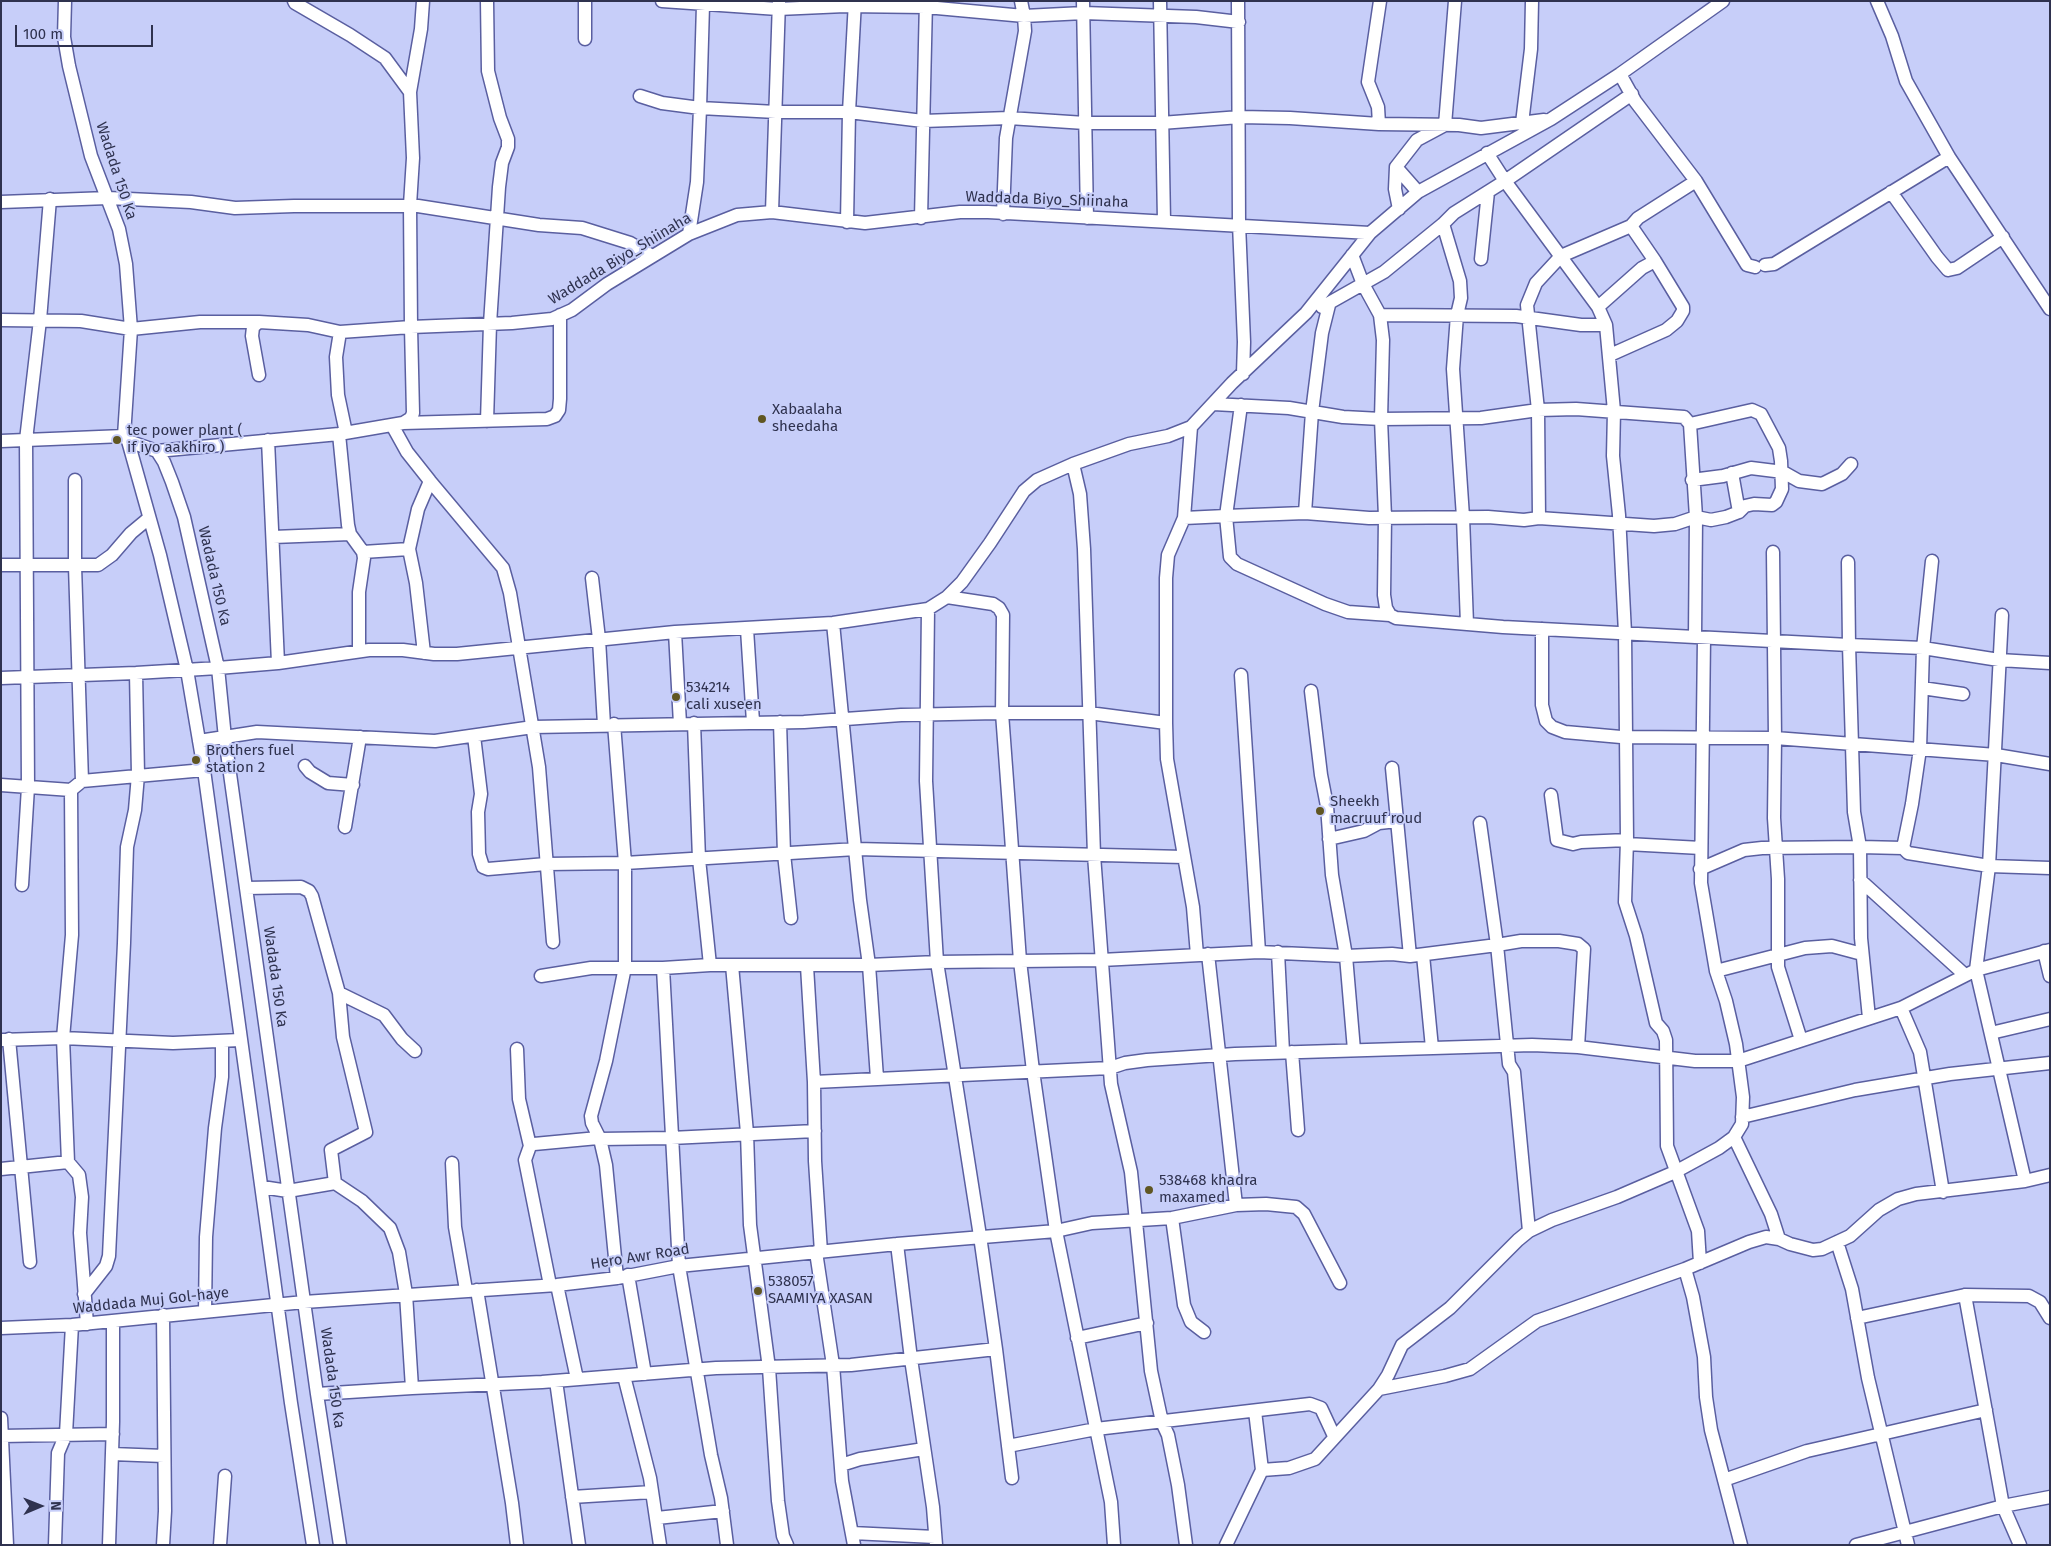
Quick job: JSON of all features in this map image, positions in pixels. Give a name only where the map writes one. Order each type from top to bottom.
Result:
[{"type":"street","name":"Wadada 150 Ka","points":[[65,1],[64,37],[69,66],[91,156],[119,229],[126,264],[132,329],[126,439],[160,555],[187,670],[204,770],[291,1403],[313,1545]]},
{"type":"street","points":[[294,1],[295,4],[350,35],[385,58],[410,92]]},
{"type":"street","points":[[398,424],[411,418],[413,413],[410,205],[413,158],[410,92],[421,29],[423,1]]},
{"type":"street","points":[[487,1],[488,71],[500,118],[508,139],[508,147],[500,174],[490,324],[487,421]]},
{"type":"street","points":[[585,1],[585,39]]},
{"type":"street","points":[[662,1],[703,5],[926,4],[1024,16],[1084,7],[1159,16],[1196,17],[1239,22]]},
{"type":"street","points":[[1003,214],[1004,158],[1009,118],[1022,55],[1024,16],[1021,1]]},
{"type":"street","points":[[1160,1],[1164,221]]},
{"type":"street","points":[[1238,1],[1239,224],[1244,342],[1243,374]]},
{"type":"street","points":[[1379,124],[1378,107],[1368,82],[1380,1]]},
{"type":"street","points":[[1445,125],[1455,1]]},
{"type":"street","points":[[1522,123],[1531,49],[1532,1]]},
{"type":"street","points":[[1,678],[136,674],[218,668],[278,663],[384,649],[457,654],[599,638],[834,623],[928,609],[947,597],[962,582],[1024,491],[1037,480],[1073,464],[1129,444],[1178,433],[1190,427],[1306,312],[1370,233],[1418,192],[1551,119],[1620,74],[1709,5],[1722,1]]},
{"type":"street","points":[[1877,1],[1892,36],[1906,81],[1949,157],[2050,309]]},
{"type":"street","points":[[847,222],[848,112],[855,4]]},
{"type":"street","points":[[921,218],[926,4]]},
{"type":"street","points":[[689,234],[697,182],[703,5]]},
{"type":"street","points":[[772,212],[778,5]]},
{"type":"street","points":[[1084,7],[1087,218]]},
{"type":"street","points":[[1620,74],[1646,115],[1696,181],[1747,265],[1774,264],[1949,157]]},
{"type":"street","points":[[1306,312],[1329,305],[1384,272],[1454,213],[1505,181],[1632,94]]},
{"type":"street","points":[[640,96],[662,103],[700,108],[776,112],[848,112],[923,121],[1009,118],[1086,123],[1161,123],[1240,117],[1481,128],[1551,119]]},
{"type":"street","points":[[1399,209],[1395,189],[1396,167],[1417,140],[1445,125]]},
{"type":"street","points":[[1487,153],[1505,181],[1598,307],[1606,325],[1614,411],[1613,456],[1620,524],[1624,633],[1627,737],[1625,902],[1636,936],[1656,1024],[1663,1031],[1667,1058],[1667,1146],[1698,1231],[1700,1264]]},
{"type":"street","points":[[1396,167],[1418,192]]},
{"type":"street","points":[[1540,518],[1538,410],[1527,305],[1536,284],[1561,256],[1631,226],[1638,218],[1696,181]]},
{"type":"street","points":[[1481,259],[1488,192]]},
{"type":"street","points":[[1891,192],[1948,270],[1957,268],[2003,237]]},
{"type":"street","points":[[1,202],[108,198],[191,202],[235,208],[410,205],[440,208],[539,225],[582,228],[630,243],[652,256]]},
{"type":"street","points":[[22,885],[28,787],[26,440],[40,320],[50,199]]},
{"type":"street","name":"Waddada Biyo_Shiinaha","points":[[1,320],[81,321],[132,329],[200,322],[259,322],[308,325],[340,332],[490,324],[552,318],[572,310],[607,284],[689,234],[737,215],[772,212],[865,223],[960,212],[1239,224],[1370,233]]},
{"type":"street","points":[[1443,224],[1460,281],[1461,298],[1457,315],[1453,369],[1463,517],[1467,624]]},
{"type":"street","points":[[1610,355],[1666,330],[1682,315],[1683,308],[1655,261],[1631,226]]},
{"type":"street","points":[[1352,255],[1363,284],[1380,316],[1383,340],[1384,595],[1386,608],[1390,615]]},
{"type":"street","points":[[1598,307],[1642,268],[1655,261]]},
{"type":"street","points":[[1305,513],[1312,412],[1322,333],[1329,305]]},
{"type":"street","points":[[1,441],[126,439],[157,451],[342,433],[398,424],[547,419],[558,413],[560,315]]},
{"type":"street","points":[[1380,316],[1516,316],[1581,325],[1606,325]]},
{"type":"street","points":[[259,322],[253,327],[252,336],[259,375]]},
{"type":"street","points":[[340,332],[336,357],[350,534],[362,552],[364,563],[359,592],[359,651]]},
{"type":"street","points":[[1213,404],[1289,408],[1343,417],[1382,419],[1481,418],[1538,410],[1614,411],[1684,417],[1690,424],[1692,480],[1696,517],[1703,738],[1700,869],[1704,909],[1716,971],[1726,1002],[1743,1097],[1742,1124],[1734,1137],[1719,1148],[1675,1172],[1617,1197],[1552,1220],[1529,1231],[1450,1308],[1402,1345],[1388,1376],[1379,1390],[1334,1436],[1315,1459],[1289,1468],[1262,1470]]},
{"type":"street","points":[[1241,405],[1226,516],[1230,557],[1237,564],[1325,604],[1348,612],[1390,615],[1396,618],[1542,629],[1923,648],[1999,660],[2050,663]]},
{"type":"street","points":[[1184,518],[1305,513],[1368,518],[1463,517],[1524,520],[1540,518],[1654,526],[1676,524],[1696,517],[1712,520],[1739,512],[1745,506],[1754,504],[1772,505],[1776,502],[1782,490],[1783,472],[1779,448],[1761,414],[1752,410],[1690,424]]},
{"type":"street","points":[[398,424],[407,452],[502,568],[510,593],[539,767],[553,942]]},
{"type":"street","points":[[1190,427],[1184,518],[1168,555],[1166,578],[1167,759],[1219,1055],[1236,1205]]},
{"type":"street","points":[[268,440],[278,663]]},
{"type":"street","name":"Wadada 150 Ka","points":[[157,451],[164,462],[184,517],[218,668],[225,738],[288,1191],[340,1545]]},
{"type":"street","points":[[1073,464],[1080,494],[1084,549],[1094,854],[1111,1084],[1131,1172],[1151,1370],[1162,1422],[1168,1435],[1178,1485],[1186,1545]]},
{"type":"street","points":[[1692,480],[1751,468],[1783,472],[1799,480],[1822,484],[1842,474],[1851,464]]},
{"type":"street","points":[[1732,473],[1739,512]]},
{"type":"street","points":[[76,480],[75,566],[82,780]]},
{"type":"street","points":[[424,653],[416,583],[409,549],[418,509],[430,481]]},
{"type":"street","points":[[1,565],[98,565],[112,555],[131,533],[149,518]]},
{"type":"street","points":[[273,537],[350,534]]},
{"type":"street","points":[[362,552],[409,549]]},
{"type":"street","points":[[1773,552],[1776,738],[1774,848],[1778,880],[1778,967],[1801,1040]]},
{"type":"street","points":[[1848,562],[1854,812],[1860,847],[1862,954],[1869,1018]]},
{"type":"street","points":[[1903,848],[1920,749],[1923,648],[1932,562]]},
{"type":"street","points":[[592,578],[625,863],[625,967],[606,1061],[592,1108],[592,1123],[599,1138],[606,1165],[622,1276],[645,1374]]},
{"type":"street","points":[[947,597],[993,604],[999,608],[1002,615],[1002,713],[1020,961],[1033,1071],[1056,1231],[1111,1502],[1114,1545]]},
{"type":"street","points":[[928,609],[926,781],[937,962],[980,1236],[1012,1478]]},
{"type":"street","points":[[2002,615],[1989,866],[1971,972],[1991,1033],[2025,1181]]},
{"type":"street","points":[[834,623],[869,965],[876,1078]]},
{"type":"street","points":[[747,629],[753,722]]},
{"type":"street","points":[[1542,629],[1542,705],[1546,721],[1552,727],[1565,732],[1627,737],[1776,738],[1996,754],[2050,764]]},
{"type":"street","points":[[675,632],[680,724]]},
{"type":"street","points":[[84,1294],[106,1266],[110,1256],[127,848],[138,774],[136,674]]},
{"type":"street","points":[[1240,675],[1259,952]]},
{"type":"street","points":[[1922,688],[1963,694]]},
{"type":"street","points":[[1311,691],[1321,775],[1327,806],[1332,875],[1346,956],[1354,1050]]},
{"type":"street","points":[[199,741],[257,732],[435,742],[533,727],[780,722],[1002,713],[1089,713],[1166,723]]},
{"type":"street","points":[[780,722],[784,854],[791,918]]},
{"type":"street","points":[[694,723],[699,859],[710,965]]},
{"type":"street","points":[[474,736],[482,794],[478,812],[479,854],[483,867],[488,869],[546,864],[625,863],[856,850],[1184,857]]},
{"type":"street","points":[[345,827],[360,738]]},
{"type":"street","points":[[305,766],[310,772],[328,783],[353,785]]},
{"type":"street","points":[[1392,768],[1410,956]]},
{"type":"street","points":[[1,785],[71,790],[82,780],[204,770]]},
{"type":"street","points":[[71,790],[72,935],[63,1038],[68,1162],[79,1176],[82,1197],[80,1233],[87,1324]]},
{"type":"street","points":[[1551,795],[1557,840],[1573,844],[1582,842],[1627,842],[1701,848]]},
{"type":"street","points":[[1329,839],[1364,831],[1379,823],[1397,821]]},
{"type":"street","points":[[1480,822],[1497,944],[1509,1064],[1514,1072],[1529,1231]]},
{"type":"street","points":[[1700,869],[1744,850],[1860,847],[1903,848],[1908,853],[1989,866],[2050,868]]},
{"type":"street","points":[[1860,880],[1971,972]]},
{"type":"street","points":[[246,888],[301,887],[312,896],[339,993],[342,1037],[366,1132],[331,1150],[335,1183]]},
{"type":"street","points":[[541,976],[591,968],[1101,960],[1259,952],[1346,956],[1392,954],[1410,956],[1520,941],[1559,941],[1578,944],[1584,949],[1578,1047]]},
{"type":"street","points":[[1716,971],[1805,948],[1832,946],[1862,954]]},
{"type":"street","points":[[814,1082],[1110,1068],[1125,1063],[1147,1060],[1219,1055],[1507,1046],[1578,1047],[1695,1061],[1738,1061],[1901,1008],[1971,972],[2047,951],[2050,976]]},
{"type":"street","points":[[1278,952],[1287,1052],[1298,1130]]},
{"type":"street","points":[[1423,955],[1432,1048]]},
{"type":"street","points":[[732,965],[747,1133],[750,1225],[770,1368],[778,1501],[783,1536],[787,1545]]},
{"type":"street","points":[[807,966],[814,1082],[818,1252],[833,1365],[841,1465],[853,1539],[936,1541],[897,1244]]},
{"type":"street","points":[[663,968],[679,1266],[696,1370],[723,1511],[727,1545]]},
{"type":"street","points":[[339,993],[384,1015],[415,1051]]},
{"type":"street","points":[[1901,1008],[1920,1052],[1943,1192]]},
{"type":"street","points":[[1991,1033],[2050,1019]]},
{"type":"street","points":[[30,1262],[5,1040],[63,1038],[173,1043],[240,1040]]},
{"type":"street","points":[[205,1312],[206,1237],[215,1128],[222,1077],[222,1041]]},
{"type":"street","points":[[517,1048],[519,1099],[530,1146],[525,1160],[577,1380]]},
{"type":"street","points":[[1742,1117],[1855,1090],[1924,1078],[2050,1063]]},
{"type":"street","points":[[530,1146],[534,1144],[599,1138],[671,1138],[815,1130]]},
{"type":"street","points":[[1734,1137],[1771,1214],[1779,1239]]},
{"type":"street","points":[[1,1169],[68,1162]]},
{"type":"street","points":[[452,1163],[455,1227],[493,1384],[517,1545]]},
{"type":"street","points":[[1379,1390],[1470,1369],[1537,1321],[1700,1264],[1748,1242],[1766,1237],[1779,1239],[1812,1250],[1822,1249],[1850,1236],[1879,1210],[1898,1199],[1916,1194],[2025,1181],[2050,1175]]},
{"type":"street","points":[[262,1186],[288,1191],[335,1183],[362,1201],[390,1228],[400,1252],[406,1294],[412,1388]]},
{"type":"street","name":"Hero Awr Road","points":[[304,1302],[554,1285],[679,1266],[980,1236],[1056,1231],[1092,1224],[1136,1219],[1172,1218],[1236,1205],[1266,1204],[1296,1207],[1304,1214],[1340,1283]]},
{"type":"street","points":[[1172,1218],[1184,1305],[1191,1322],[1204,1332]]},
{"type":"street","points":[[1837,1242],[1852,1289],[1868,1378],[1908,1545]]},
{"type":"street","points":[[1685,1269],[1693,1297],[1704,1357],[1710,1430],[1741,1545]]},
{"type":"street","points":[[1857,1318],[1965,1295],[2028,1296],[2040,1302],[2050,1318]]},
{"type":"street","points":[[1965,1295],[2003,1506],[2020,1545]]},
{"type":"street","name":"Waddada Muj Gol-haye","points":[[1,1328],[87,1324],[304,1302]]},
{"type":"street","points":[[163,1315],[164,1545]]},
{"type":"street","points":[[110,1545],[113,1434],[113,1321]]},
{"type":"street","points":[[1077,1338],[1147,1323]]},
{"type":"street","points":[[54,1545],[58,1453],[66,1434],[72,1325]]},
{"type":"street","points":[[317,1394],[577,1380],[696,1370],[833,1365],[911,1359],[996,1349]]},
{"type":"street","points":[[624,1376],[652,1492],[660,1545]]},
{"type":"street","points":[[556,1381],[579,1545]]},
{"type":"street","points":[[1008,1446],[1096,1429],[1310,1404],[1321,1408],[1334,1436]]},
{"type":"street","points":[[1724,1480],[1808,1451],[1986,1410]]},
{"type":"street","points":[[1226,1545],[1262,1470],[1255,1411]]},
{"type":"street","points":[[1,1418],[7,1545]]},
{"type":"street","points":[[2,1436],[113,1434]]},
{"type":"street","points":[[841,1465],[924,1449]]},
{"type":"street","points":[[112,1454],[164,1456]]},
{"type":"street","points":[[220,1545],[225,1476]]},
{"type":"street","points":[[572,1497],[652,1492]]},
{"type":"street","points":[[1856,1545],[2003,1506],[2050,1497]]},
{"type":"street","points":[[657,1518],[723,1511]]},
{"type":"place","name":"Xabaalaha sheedaha","points":[[762,419]]},
{"type":"place","name":"tec power plant ( if iyo aakhiro )","points":[[117,440]]},
{"type":"place","name":"534214 cali xuseen","points":[[676,697]]},
{"type":"place","name":"Brothers fuel station 2","points":[[196,760]]},
{"type":"place","name":"Sheekh macruuf roud","points":[[1320,811]]},
{"type":"place","name":"538468 khadra maxamed","points":[[1149,1190]]},
{"type":"place","name":"538057 SAAMIYA XASAN","points":[[758,1291]]}]
